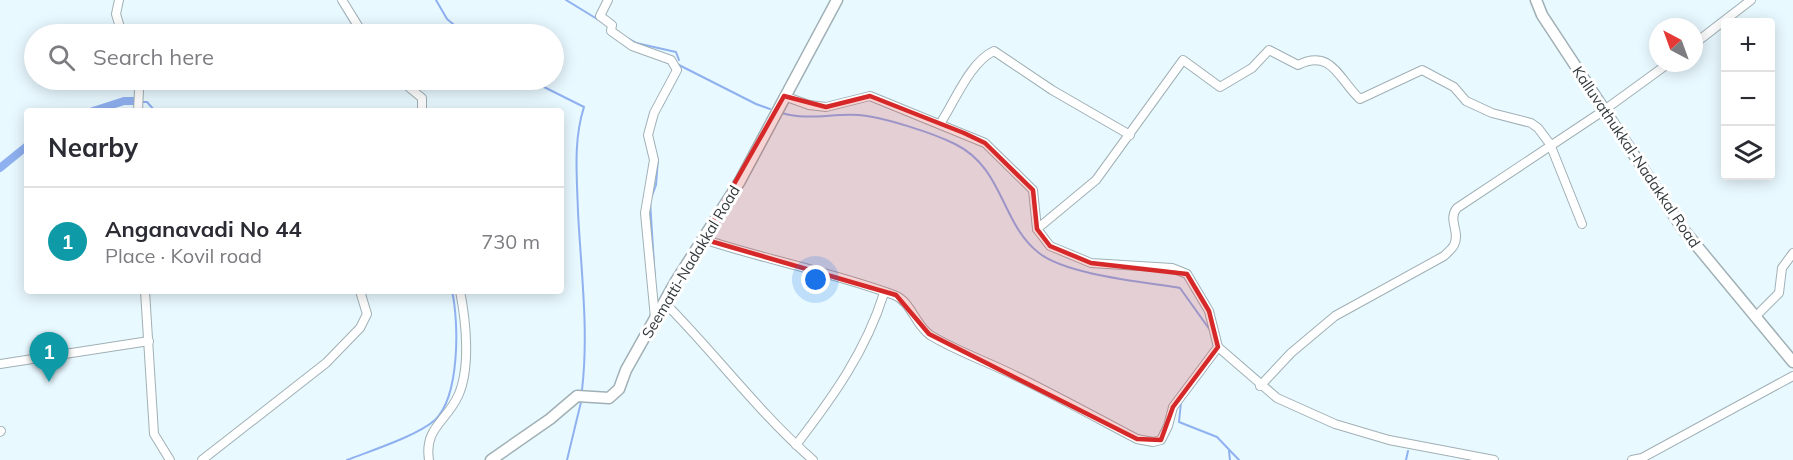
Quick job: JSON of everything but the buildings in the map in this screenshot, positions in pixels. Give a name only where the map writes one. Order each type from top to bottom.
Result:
[{"type":"street","points":[[119,0],[116,14],[119,24]]},
{"type":"street","points":[[342,0],[357,24]]},
{"type":"street","points":[[608,0],[600,16],[610,23],[611,31],[632,46],[671,60],[677,70],[654,113],[648,135],[654,160],[645,222],[655,318]]},
{"type":"street","name":"Seematti-Nadakkal Road","points":[[491,460],[550,419],[577,396],[609,398],[619,389],[626,370],[664,302],[740,181],[837,0]]},
{"type":"street","name":"Kalluvathukkal-Nadakkal Road","points":[[1536,0],[1542,15],[1603,111],[1682,228],[1793,362]]},
{"type":"street","points":[[1703,37],[1751,0]]},
{"type":"street","points":[[1037,229],[1096,180],[1130,135],[1166,80],[1184,60],[1204,79],[1220,87],[1252,68],[1269,50],[1298,65],[1310,59],[1325,62],[1339,72],[1360,99],[1422,70],[1454,87],[1466,101],[1492,113],[1531,123],[1550,144],[1582,224]]},
{"type":"street","points":[[940,124],[976,64],[985,55],[994,51],[1052,90],[1130,135]]},
{"type":"street","points":[[1260,386],[1291,353],[1335,316],[1444,256],[1455,245],[1456,236],[1452,219],[1457,208],[1550,144],[1603,111],[1657,72]]},
{"type":"street","points":[[138,108],[139,90]]},
{"type":"street","points":[[412,90],[422,98],[422,108]]},
{"type":"street","points":[[784,96],[809,105],[826,107],[870,96],[984,143],[1032,190],[1037,229],[1050,246],[1091,263],[1172,268],[1187,274],[1209,311],[1218,347],[1260,386],[1277,398],[1335,424],[1389,440],[1494,460]]},
{"type":"street","points":[[703,239],[758,257],[859,282],[904,300],[915,320],[929,334],[1034,384],[1137,439],[1153,442],[1161,440],[1173,407],[1218,347]]},
{"type":"street","points":[[1755,318],[1777,297],[1781,288],[1782,268],[1793,254]]},
{"type":"street","points":[[796,445],[837,392],[858,356],[874,325],[884,292]]},
{"type":"street","points":[[145,294],[154,434],[170,460]]},
{"type":"street","points":[[202,460],[326,363],[360,328],[367,314],[361,294]]},
{"type":"street","points":[[429,460],[429,436],[458,396],[462,382],[466,341],[459,294]]},
{"type":"street","points":[[664,302],[708,345],[763,412],[813,460]]},
{"type":"street","points":[[0,364],[149,341]]},
{"type":"street","points":[[1632,460],[1642,458],[1793,376]]},
{"type":"highlighted area","points":[[784,96],[826,107],[870,96],[964,133],[985,143],[1033,190],[1037,229],[1050,246],[1091,263],[1187,274],[1209,311],[1218,347],[1173,407],[1161,440],[1137,439],[929,334],[896,295],[703,239]]},
{"type":"waterway","points":[[436,0],[447,19],[453,24]]},
{"type":"waterway","points":[[566,0],[602,22]]},
{"type":"waterway","points":[[625,37],[636,43],[676,52],[679,60]]},
{"type":"waterway","points":[[679,65],[770,109]]},
{"type":"waterway","points":[[662,106],[679,74]]},
{"type":"waterway","points":[[550,90],[584,107],[578,133],[576,159],[585,323],[582,390]]},
{"type":"waterway","points":[[102,108],[124,101],[134,101]]},
{"type":"waterway","points":[[143,102],[147,102],[152,108]]},
{"type":"waterway","points":[[782,113],[811,117],[869,116],[908,126],[955,144],[971,154],[983,167],[1026,241],[1039,253],[1052,261],[1086,272],[1180,288],[1210,330]]},
{"type":"waterway","points":[[0,168],[24,148]]},
{"type":"waterway","points":[[655,280],[650,201],[656,185],[658,159]]},
{"type":"waterway","points":[[347,460],[417,432],[435,420],[443,409],[449,394],[456,358],[456,321],[452,294]]},
{"type":"waterway","points":[[567,460],[581,402]]},
{"type":"waterway","points":[[1181,402],[1179,422],[1217,437],[1239,460]]},
{"type":"waterway","points":[[1229,451],[1230,460]]},
{"type":"waterway","points":[[1406,460],[1408,451]]},
{"type":"place","name":"Anganavadi No 44","points":[[49,382]]}]
